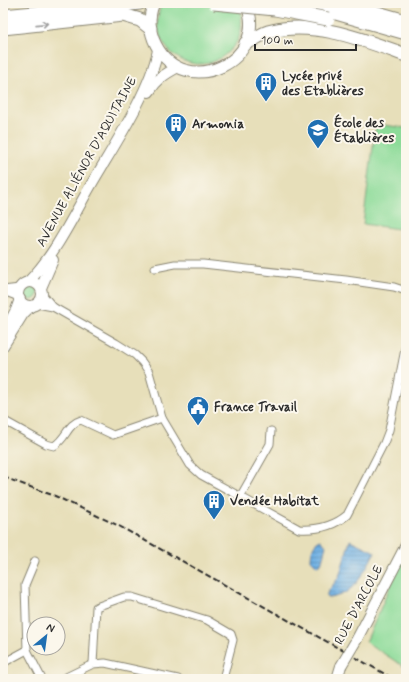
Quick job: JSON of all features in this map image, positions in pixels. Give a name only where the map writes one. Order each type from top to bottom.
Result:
[{"type":"highway","points":[[3,7],[35,3]]},
{"type":"highway","points":[[3,16],[49,10],[140,3]]},
{"type":"highway","points":[[214,3],[328,15],[406,33]]},
{"type":"highway","points":[[290,3],[406,42]]},
{"type":"highway","points":[[342,3],[406,21]]},
{"type":"highway","points":[[3,28],[123,16],[140,20],[150,28]]},
{"type":"highway","points":[[246,43],[267,32],[291,28],[336,32],[406,55]]},
{"type":"main road","points":[[154,3],[150,18],[150,28],[158,50],[170,63],[178,67],[201,72],[217,69],[237,56],[246,43],[250,32],[250,20],[246,3]]},
{"type":"main road","name":"AVENUE ALIÉNOR D'AQUITAINE","points":[[28,282],[48,259],[123,130],[148,81],[158,50]]},
{"type":"main road","name":"AVENUE ALIÉNOR D'AQUITAINE","points":[[42,291],[52,261],[154,83],[162,75],[178,67]]},
{"type":"main road","points":[[3,334],[16,310],[19,294],[28,282],[36,283],[42,291],[34,305],[23,314],[3,346]]},
{"type":"main road","points":[[19,294],[24,304],[34,305]]},
{"type":"main road","name":"RUE D'ARCOLE","points":[[337,679],[341,666],[406,545]]},
{"type":"street","points":[[155,268],[175,264],[203,264],[394,287],[406,291]]},
{"type":"street","points":[[3,291],[19,294]]},
{"type":"street","points":[[42,291],[53,307]]},
{"type":"street","points":[[34,305],[53,307],[135,355],[149,372],[162,418],[190,465],[201,475],[299,530],[308,530],[337,523],[348,515],[389,430],[406,344]]},
{"type":"street","points":[[3,420],[46,444],[54,446],[62,442],[73,423],[81,420],[91,423],[113,435],[162,418]]},
{"type":"street","points":[[240,497],[270,444],[271,431]]},
{"type":"street","points":[[26,617],[25,584],[35,561]]},
{"type":"street","points":[[93,664],[96,606],[124,597],[132,597],[206,620],[231,634],[233,640],[223,679]]},
{"type":"street","points":[[3,662],[26,650]]},
{"type":"street","points":[[30,656],[42,679]]},
{"type":"street","points":[[65,678],[93,664],[105,663],[178,679]]},
{"type":"green space","points":[[162,3],[237,3],[241,13],[241,30],[238,39],[231,49],[216,61],[202,64],[188,62],[176,56],[166,46],[159,34],[158,19]]},
{"type":"green space","points":[[376,124],[406,128],[406,230],[363,224]]},
{"type":"green space","points":[[28,286],[34,286],[38,290],[38,296],[34,300],[28,300],[24,296],[24,290]]},
{"type":"green space","points":[[406,549],[406,668],[366,642]]},
{"type":"water","points":[[321,540],[326,546],[321,564],[317,566],[311,560],[311,554],[314,545]]},
{"type":"water","points":[[350,540],[375,552],[362,575],[351,588],[345,593],[327,598],[327,593],[339,577]]},
{"type":"railway","points":[[3,477],[55,496],[119,526],[394,679]]},
{"type":"place","name":"Lycée privé des Etablières","points":[[266,102]]},
{"type":"place","name":"Armonia","points":[[176,144]]},
{"type":"place","name":"École des Établières","points":[[318,150]]},
{"type":"place","name":"France Travail","points":[[198,426]]},
{"type":"place","name":"Vendée Habitat","points":[[214,520]]}]
